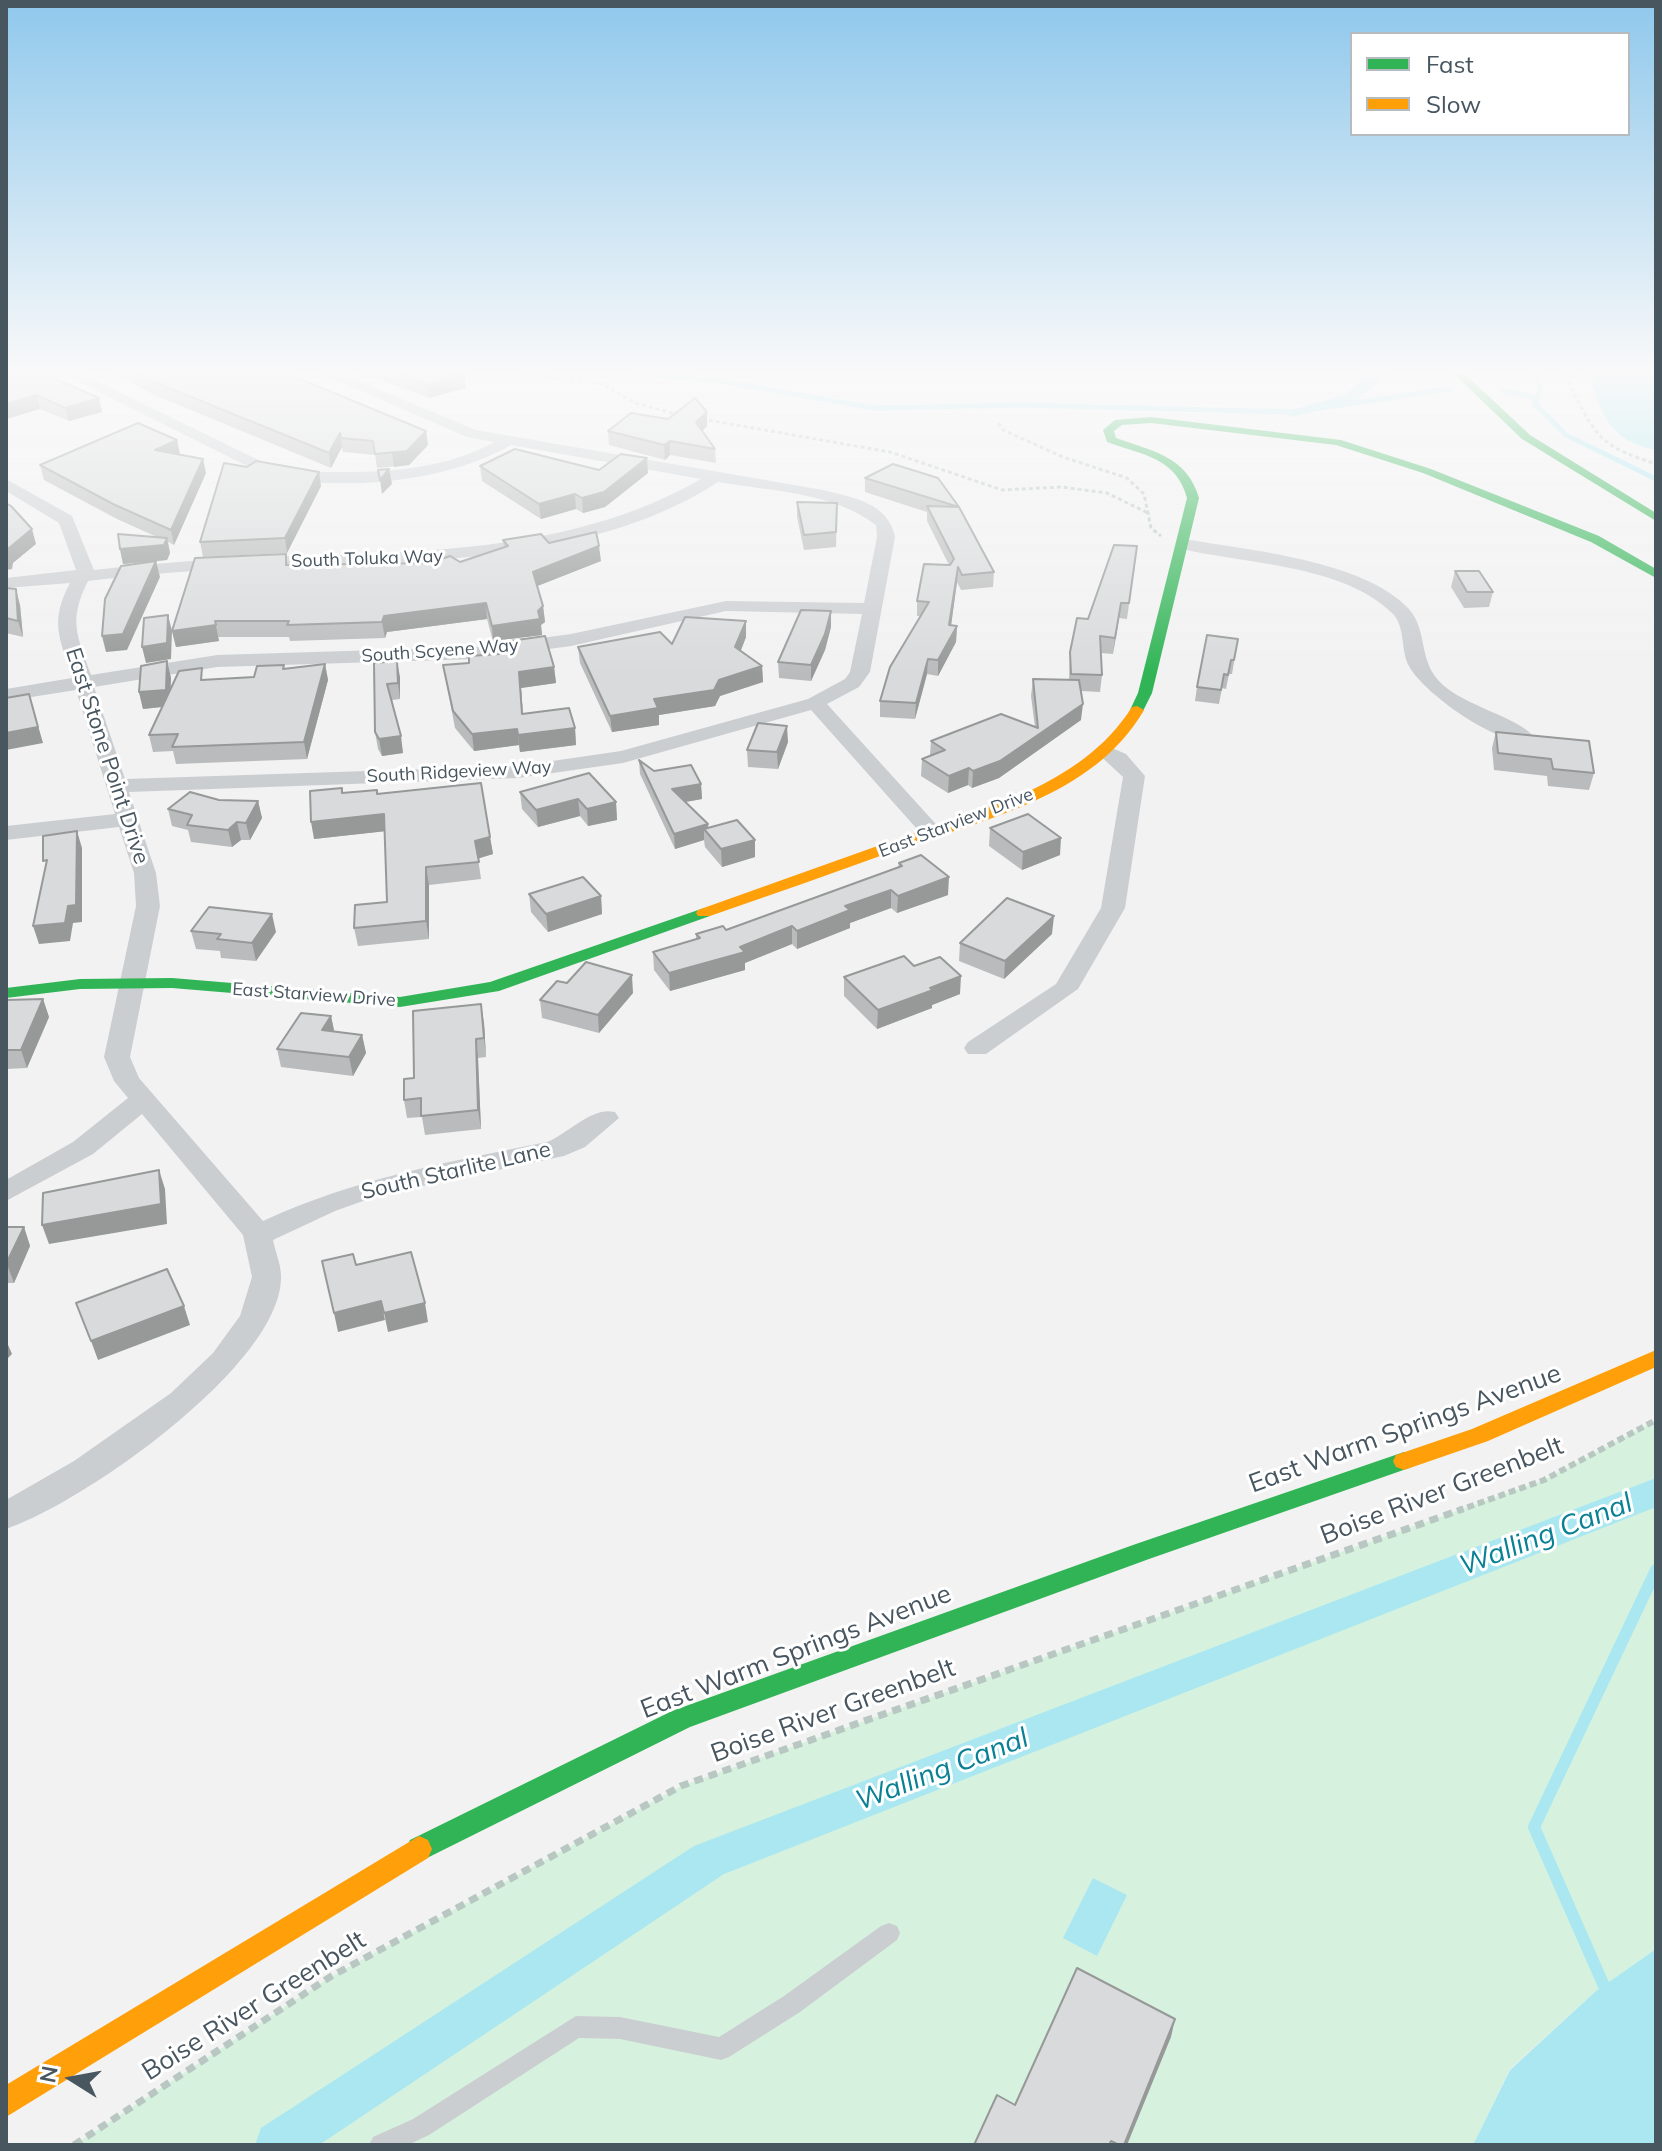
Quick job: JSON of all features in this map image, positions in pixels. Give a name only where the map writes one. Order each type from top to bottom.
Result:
[{"type":"street","points":[[283,474],[324,474]]},
{"type":"street","points":[[698,474],[714,477]]},
{"type":"street","name":"East Starview Drive","points":[[6,993],[80,984],[172,983],[376,1001],[447,996],[522,979],[1014,804],[1061,782],[1105,751],[1134,717],[1145,693],[1185,542],[1194,484],[1189,474]]},
{"type":"street","name":"East Starview Drive","points":[[1428,474],[1595,539],[1656,574]]},
{"type":"street","points":[[1583,474],[1656,518]]},
{"type":"street","name":"South Toluka Way","points":[[6,583],[238,563],[432,557],[500,550],[616,522],[714,477]]},
{"type":"street","name":"South Ridgeview Way","points":[[118,786],[518,772],[623,757],[815,703],[852,683],[860,672],[873,609],[886,537],[884,523],[845,499],[714,477]]},
{"type":"street","points":[[6,484],[66,520],[85,570],[83,577]]},
{"type":"street","points":[[1185,542],[1304,567],[1392,603],[1404,615],[1411,650],[1432,687],[1461,706],[1523,736]]},
{"type":"street","name":"East Stone Point Drive","points":[[6,1516],[175,1409],[224,1364],[246,1334],[261,1304],[266,1269],[258,1235],[127,1081],[117,1057],[148,906],[145,873],[129,819],[81,682],[64,623],[68,603],[83,577]]},
{"type":"street","name":"South Scyene Way","points":[[6,695],[217,661],[475,653],[571,640],[726,606],[873,609]]},
{"type":"street","points":[[815,703],[933,833]]},
{"type":"street","points":[[977,1048],[1066,989],[1113,908],[1134,776],[1119,758],[1105,751]]},
{"type":"street","points":[[6,833],[129,819]]},
{"type":"street","points":[[6,1192],[83,1148],[144,1099]]},
{"type":"street","name":"South Starlite Lane","points":[[258,1235],[325,1204],[375,1187],[554,1150],[575,1141],[606,1118]]},
{"type":"street","name":"East Warm Springs Avenue","points":[[6,2102],[442,1835],[681,1719],[1141,1552],[1480,1435],[1656,1358]]},
{"type":"lane","points":[[381,2145],[421,2127],[576,2027],[620,2028],[721,2049],[792,2004],[889,1933]]},
{"type":"path","points":[[956,474],[1002,490],[1062,487],[1107,493],[1125,499],[1150,514]]},
{"type":"path","points":[[1116,474],[1127,478],[1144,494],[1153,533],[1185,542]]},
{"type":"path","name":"Boise River Greenbelt","points":[[74,2145],[330,1977],[681,1786],[1544,1480],[1656,1420]]},
{"type":"green space","points":[[1656,1420],[1656,1949],[1596,1991],[1510,2069],[1473,2145],[74,2145],[330,1977],[681,1786],[1544,1480]]},
{"type":"water","points":[[1093,1878],[1127,1895],[1097,1956],[1063,1938]]},
{"type":"water","points":[[1656,1949],[1656,2145],[1473,2145],[1510,2070],[1596,1991]]},
{"type":"building","points":[[58,474],[196,474],[171,530]]},
{"type":"building","points":[[221,474],[318,474],[285,538],[200,542]]},
{"type":"building","points":[[493,474],[626,474],[604,492],[582,498],[575,494],[539,504]]},
{"type":"building","points":[[872,474],[926,474],[938,478],[959,507],[865,478]]},
{"type":"building","points":[[797,502],[837,503],[836,532],[804,535]]},
{"type":"building","points":[[6,503],[32,529],[9,548],[8,554],[6,554]]},
{"type":"building","points":[[927,506],[959,507],[994,572],[962,575],[958,567],[949,625],[957,626],[938,660],[928,659],[916,703],[880,701],[890,667],[929,602],[917,601],[924,564],[950,565],[954,559]]},
{"type":"building","points":[[596,532],[599,546],[533,572],[543,606],[538,611],[540,619],[492,626],[486,603],[384,616],[382,622],[287,625],[289,621],[215,621],[216,625],[172,631],[195,558],[286,554],[286,565],[430,563],[450,556],[460,562],[508,546],[503,540],[541,534],[549,543]]},
{"type":"building","points":[[118,534],[167,538],[164,545],[120,549]]},
{"type":"building","points":[[1114,545],[1137,546],[1129,603],[1121,603],[1115,638],[1100,636],[1102,675],[1071,674],[1070,652],[1077,618],[1088,619]]},
{"type":"building","points":[[156,561],[123,634],[102,636],[105,599],[121,566]]},
{"type":"building","points":[[1455,571],[1479,571],[1493,592],[1467,592]]},
{"type":"building","points":[[6,588],[16,589],[18,621],[6,618]]},
{"type":"building","points":[[801,610],[831,611],[825,634],[811,665],[778,662]]},
{"type":"building","points":[[168,615],[167,643],[142,647],[144,618]]},
{"type":"building","points":[[685,617],[746,621],[735,647],[762,666],[719,680],[714,690],[654,699],[658,708],[610,716],[578,647],[660,632],[672,644]]},
{"type":"building","points":[[1207,635],[1238,639],[1234,660],[1231,660],[1228,675],[1224,674],[1221,690],[1197,687]]},
{"type":"building","points":[[545,636],[554,667],[519,672],[522,714],[569,708],[575,728],[518,735],[517,729],[472,734],[453,711],[443,665],[469,663],[469,656],[499,654],[496,643]]},
{"type":"building","points":[[167,661],[166,690],[139,692],[141,666]]},
{"type":"building","points":[[397,661],[398,683],[387,684],[401,736],[379,739],[375,732],[374,663]]},
{"type":"building","points":[[325,664],[304,742],[172,747],[178,734],[149,735],[179,671],[202,668],[201,680],[254,677],[257,666],[284,665],[283,669]]},
{"type":"building","points":[[1033,679],[1079,680],[1083,704],[1000,761],[973,771],[969,768],[949,776],[922,759],[945,750],[931,741],[1001,714],[1038,728]]},
{"type":"building","points":[[29,694],[38,727],[6,733],[6,698]]},
{"type":"building","points":[[758,723],[787,726],[777,752],[747,750]]},
{"type":"building","points":[[1496,732],[1589,741],[1594,773],[1553,769],[1551,759],[1498,753]]},
{"type":"building","points":[[639,760],[654,771],[691,765],[701,784],[672,789],[708,824],[674,834]]},
{"type":"building","points":[[589,773],[616,802],[587,809],[578,799],[536,810],[520,792]]},
{"type":"building","points":[[481,783],[490,837],[475,841],[479,862],[426,867],[426,921],[354,928],[355,905],[387,902],[384,814],[311,822],[310,791],[342,788],[342,793],[377,790],[377,794]]},
{"type":"building","points":[[190,792],[219,800],[258,801],[246,823],[237,822],[228,830],[187,825],[192,815],[168,809]]},
{"type":"building","points":[[1028,814],[1061,838],[1023,852],[990,828]]},
{"type":"building","points":[[737,820],[755,840],[721,849],[704,829]]},
{"type":"building","points":[[77,831],[76,905],[68,906],[65,923],[33,926],[47,860],[43,861],[43,836]]},
{"type":"building","points":[[921,855],[949,877],[898,896],[891,890],[845,906],[850,910],[797,931],[792,926],[740,947],[745,952],[669,973],[653,952],[700,938],[696,934],[723,926],[726,930],[902,866],[899,863]]},
{"type":"building","points":[[583,877],[601,896],[546,914],[529,894]]},
{"type":"building","points":[[1007,898],[1054,916],[1005,961],[960,943]]},
{"type":"building","points":[[209,907],[272,914],[252,943],[217,939],[221,934],[191,931]]},
{"type":"building","points":[[904,956],[914,966],[940,957],[961,976],[878,1010],[844,977]]},
{"type":"building","points":[[586,962],[632,975],[598,1015],[540,1000],[557,981],[567,983]]},
{"type":"building","points":[[43,999],[21,1050],[6,1050],[6,1000]]},
{"type":"building","points":[[481,1004],[484,1038],[476,1039],[478,1110],[421,1116],[421,1098],[404,1100],[404,1079],[414,1078],[413,1011]]},
{"type":"building","points":[[301,1013],[331,1016],[322,1030],[362,1035],[349,1057],[277,1049]]},
{"type":"building","points":[[159,1170],[161,1204],[42,1225],[43,1193]]},
{"type":"building","points":[[6,1227],[24,1227],[6,1264]]},
{"type":"building","points":[[411,1252],[425,1303],[384,1313],[381,1301],[334,1313],[322,1261],[353,1254],[356,1265]]},
{"type":"building","points":[[167,1269],[184,1306],[91,1341],[76,1303]]},
{"type":"building","points":[[1077,1968],[1175,2019],[1124,2145],[1111,2141],[1109,2145],[974,2145],[997,2095],[1015,2105]]},
{"type":"waterway","points":[[1647,474],[1656,479]]},
{"type":"waterway","name":"Walling Canal","points":[[278,2145],[709,1860],[1656,1492]]},
{"type":"waterway","points":[[1608,1995],[1534,1827],[1656,1570]]},
{"type":"traffic: fast","points":[[1137,710],[1145,693],[1193,498],[1183,474]]},
{"type":"traffic: fast","points":[[1435,474],[1595,539],[1656,574]]},
{"type":"traffic: fast","points":[[1586,474],[1656,518]]},
{"type":"traffic: fast","points":[[6,993],[80,984],[172,983],[400,1002],[493,987],[704,913]]},
{"type":"traffic: fast","points":[[419,1849],[681,1719],[1141,1552],[1404,1461]]},
{"type":"traffic: slow","points":[[704,913],[1014,804],[1067,777],[1100,755],[1115,742],[1137,710]]},
{"type":"traffic: slow","points":[[1404,1461],[1480,1435],[1656,1358]]},
{"type":"traffic: slow","points":[[6,2102],[419,1849]]}]
